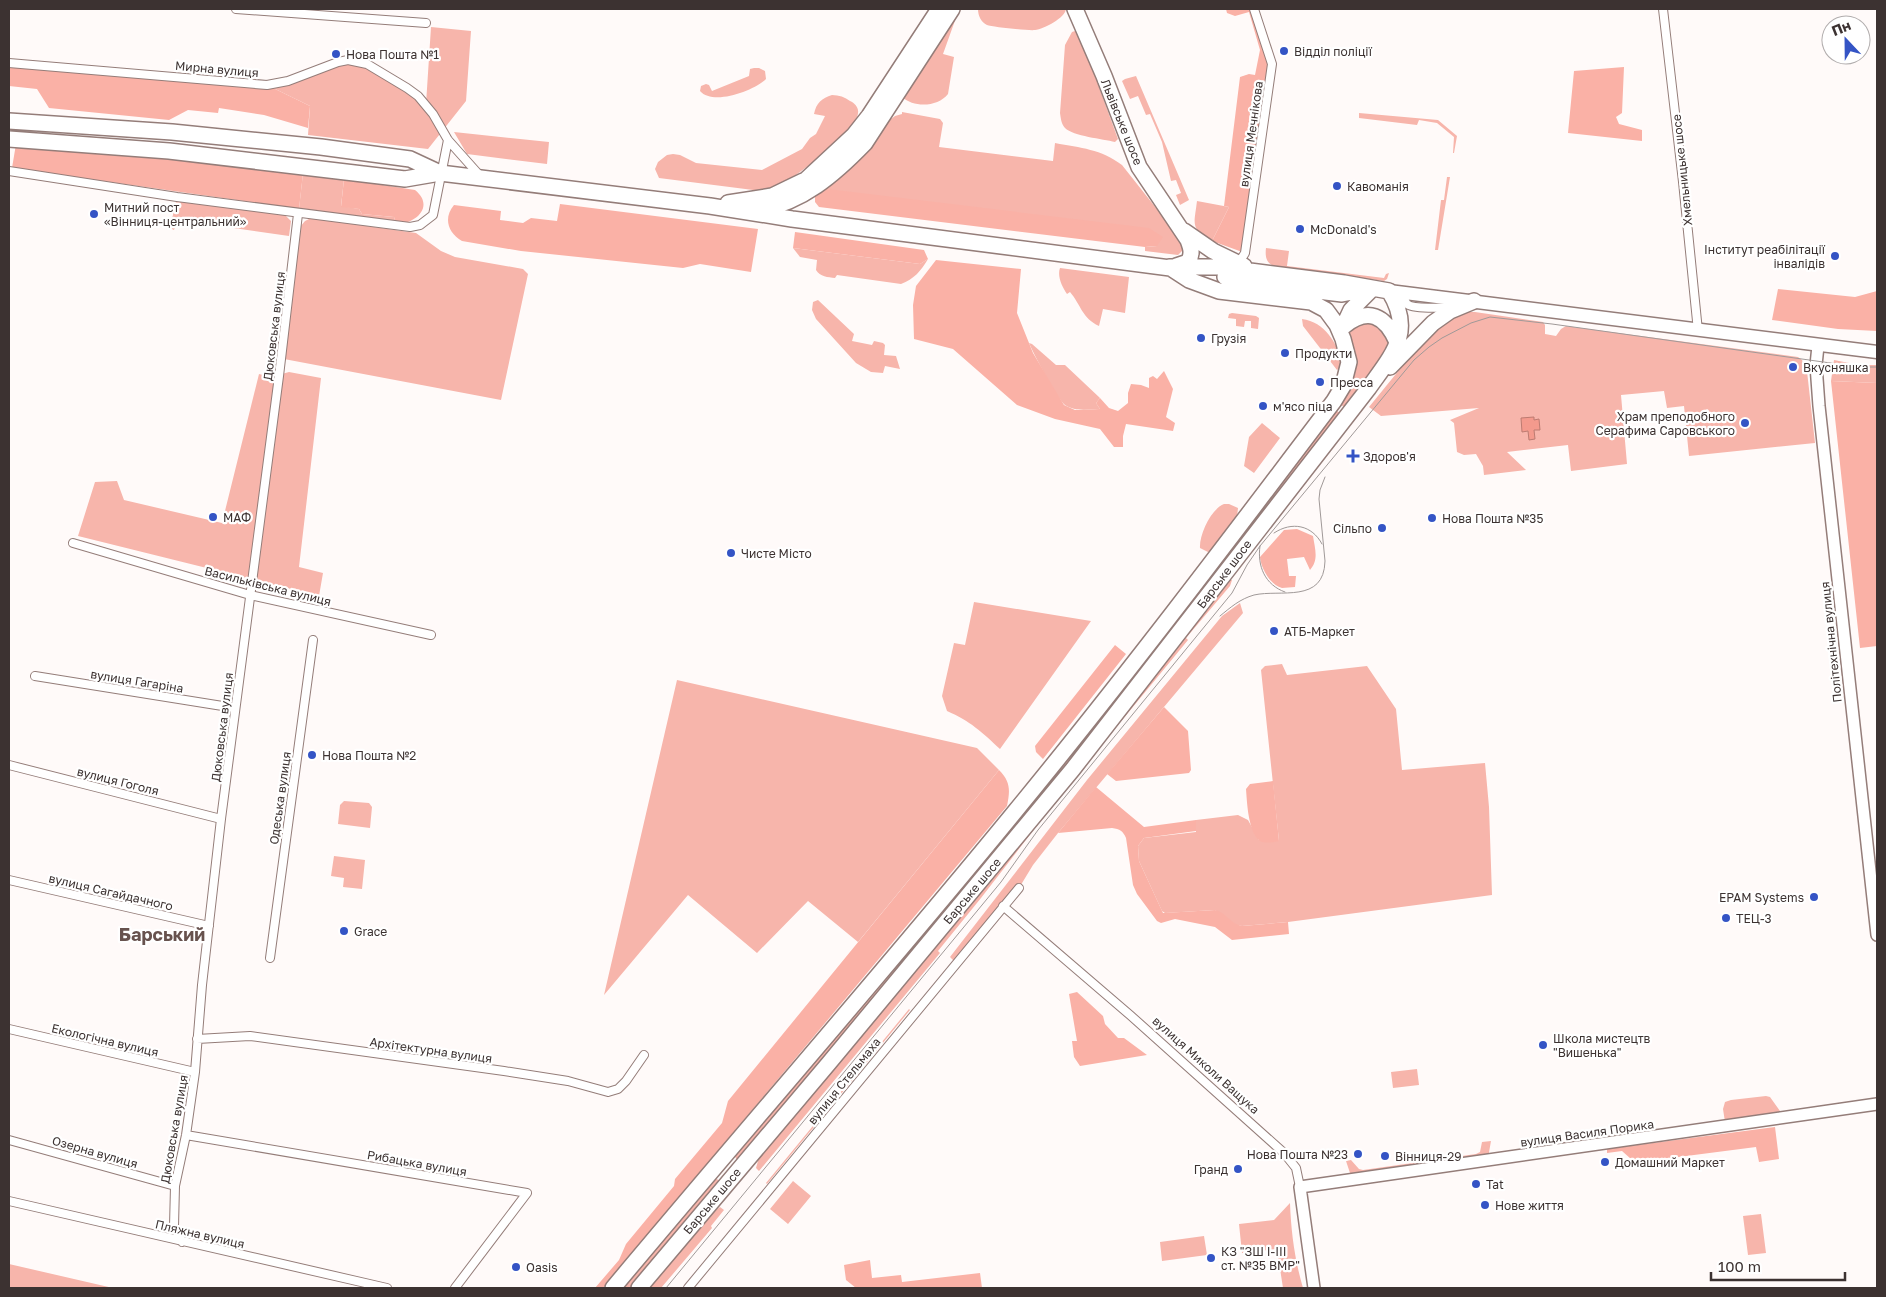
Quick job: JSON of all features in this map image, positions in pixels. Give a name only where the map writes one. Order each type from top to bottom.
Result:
[{"type":"highway","points":[[792,218],[790,210],[791,201],[798,187],[854,135],[880,100],[939,9]]},
{"type":"highway","points":[[746,211],[768,208],[791,201],[814,189],[848,161],[865,143],[888,110],[952,9]]},
{"type":"highway","name":"Львівське шосе","points":[[1075,9],[1104,76],[1139,167],[1181,229]]},
{"type":"highway","points":[[9,121],[172,132],[321,147],[410,160],[440,173],[710,206],[1169,267],[1218,275],[1244,282],[1342,294],[1372,289]]},
{"type":"highway","points":[[9,139],[169,151],[405,179],[440,173]]},
{"type":"highway","points":[[710,206],[772,196],[807,180]]},
{"type":"highway","points":[[1181,229],[1196,240],[1238,264],[1262,274]]},
{"type":"highway","points":[[1169,267],[1188,262],[1192,256],[1188,240],[1181,229]]},
{"type":"highway","points":[[1169,267],[1219,267],[1344,283],[1396,292],[1401,314],[1401,328],[1397,342],[1394,350],[1368,389]]},
{"type":"highway","points":[[1169,267],[1189,280],[1219,291],[1311,302],[1326,310],[1344,333]]},
{"type":"highway","points":[[613,1288],[1014,814],[1168,620],[1343,386],[1348,362],[1344,333],[1351,310],[1372,289]]},
{"type":"highway","points":[[1368,389],[1433,323],[1450,311],[1474,301]]},
{"type":"highway","points":[[1344,333],[1359,317],[1373,316],[1380,318],[1386,324],[1397,342]]},
{"type":"highway","name":"Барське шосе","points":[[639,1288],[1073,769],[1293,483],[1368,389]]},
{"type":"highway","points":[[720,1163],[735,1175]]},
{"type":"main road","points":[[1396,292],[1877,352]]},
{"type":"street","points":[[236,9],[426,23]]},
{"type":"street","name":"вулиця Мечнікова","points":[[1238,264],[1245,252],[1272,64],[1254,9]]},
{"type":"street","name":"Хмельницьке шосе","points":[[1663,9],[1684,182],[1698,331]]},
{"type":"street","name":"Мирна вулиця","points":[[9,63],[267,85],[288,81],[338,62],[358,61],[376,69],[418,96],[434,114],[448,140],[483,179]]},
{"type":"street","points":[[9,171],[399,228],[420,226],[433,215],[448,140]]},
{"type":"street","name":"Дюковська вулиця","points":[[182,1242],[174,1226],[175,1186],[186,1136],[195,1072],[221,819],[279,376],[298,214]]},
{"type":"street","name":"Політехнічна вулиця","points":[[1818,346],[1816,365],[1819,406],[1877,935]]},
{"type":"street","name":"Васильківська вулиця","points":[[73,543],[250,595],[431,635]]},
{"type":"street","name":"Одеська вулиця","points":[[270,958],[313,640]]},
{"type":"street","name":"вулиця Гагаріна","points":[[36,676],[235,708]]},
{"type":"street","name":"вулиця Гоголя","points":[[9,765],[221,819]]},
{"type":"street","name":"вулиця Сагайдачного","points":[[9,880],[209,926]]},
{"type":"street","name":"вулиця Стельмаха","points":[[688,1288],[1019,888]]},
{"type":"street","name":"вулиця Миколи Ващука","points":[[1003,906],[1284,1153],[1296,1168],[1314,1288]]},
{"type":"street","name":"Екологічна вулиця","points":[[9,1029],[195,1072]]},
{"type":"street","name":"Архітектурна вулиця","points":[[197,1040],[250,1036],[513,1072],[568,1081],[608,1092],[618,1089],[622,1085],[644,1055]]},
{"type":"street","name":"вулиця Василя Порика","points":[[1300,1187],[1877,1104]]},
{"type":"street","name":"Рибацька вулиця","points":[[186,1136],[527,1193],[455,1288]]},
{"type":"street","name":"Озерна вулиця","points":[[9,1140],[175,1186]]},
{"type":"street","name":"Пляжна вулиця","points":[[9,1201],[387,1288]]},
{"type":"shaded area","points":[[978,9],[1066,9],[1062,16],[1054,22],[1044,28],[1032,30],[987,25],[980,19]]},
{"type":"shaded area","points":[[1226,9],[1254,9],[1272,64],[1245,253],[1212,241],[1229,207],[1224,206],[1240,77],[1249,74],[1255,75],[1260,50],[1249,12],[1235,16],[1227,13]]},
{"type":"shaded area","points":[[957,15],[943,54],[954,57],[948,94],[932,104],[926,105],[907,101],[902,97]]},
{"type":"shaded area","points":[[431,27],[471,31],[466,101],[428,149],[308,135],[310,106],[267,85],[338,62],[358,61],[426,104]]},
{"type":"shaded area","points":[[1078,30],[1118,139],[1115,142],[1074,133],[1065,128],[1062,123],[1060,113],[1065,45],[1072,32]]},
{"type":"shaded area","points":[[9,63],[267,85],[310,106],[308,128],[264,115],[219,108],[218,113],[188,110],[169,120],[49,108],[37,89],[9,86]]},
{"type":"shaded area","points":[[1624,67],[1622,113],[1616,117],[1619,124],[1642,130],[1642,141],[1568,133],[1574,71]]},
{"type":"shaded area","points":[[754,68],[765,71],[766,79],[743,92],[723,97],[714,97],[700,91],[701,86],[706,84],[709,85],[712,91],[749,76],[750,69]]},
{"type":"shaded area","points":[[1136,76],[1189,200],[1180,205],[1176,195],[1181,193],[1176,180],[1171,181],[1162,142],[1150,114],[1146,115],[1138,96],[1130,99],[1122,81]]},
{"type":"shaded area","points":[[832,95],[844,97],[855,104],[858,113],[855,121],[823,154],[796,175],[776,187],[761,191],[659,178],[655,169],[658,162],[667,155],[673,154],[680,155],[696,163],[762,170],[802,149],[810,138],[816,134],[825,116],[814,114],[816,107],[822,99]]},
{"type":"shaded area","points":[[902,112],[940,119],[943,123],[939,147],[1053,161],[1055,143],[1090,150],[1106,156],[1122,165],[1179,237],[1183,250],[1178,255],[1145,251],[1145,247],[1157,246],[819,188],[886,123],[895,116],[902,114]]},
{"type":"shaded area","points":[[1359,113],[1438,120],[1457,136],[1454,153],[1454,137],[1437,123],[1419,120],[1417,125],[1359,118]]},
{"type":"shaded area","points":[[454,132],[549,142],[547,164],[467,154]]},
{"type":"shaded area","points":[[16,144],[170,157],[303,173],[299,209],[12,168]]},
{"type":"shaded area","points":[[303,173],[344,179],[341,206],[359,209],[362,214],[394,217],[396,224],[299,209]]},
{"type":"shaded area","points":[[1447,177],[1450,177],[1438,250],[1435,250],[1441,200],[1444,200]]},
{"type":"shaded area","points":[[344,179],[415,190],[421,196],[423,202],[421,213],[410,221],[396,224],[394,217],[362,214],[359,209],[341,207]]},
{"type":"shaded area","points":[[819,188],[1149,228],[1163,237],[1157,246],[1145,247],[819,207],[815,202],[815,194]]},
{"type":"shaded area","points":[[177,197],[282,212],[291,221],[289,236],[178,220],[174,230],[170,228]]},
{"type":"shaded area","points":[[1197,201],[1229,207],[1212,241],[1200,233],[1195,226]]},
{"type":"shaded area","points":[[560,204],[758,229],[751,272],[700,264],[683,268],[521,251],[462,241],[450,230],[448,220],[454,205],[501,211],[500,220],[523,223],[531,218],[557,221]]},
{"type":"shaded area","points":[[311,218],[416,233],[441,251],[455,257],[523,269],[528,274],[501,400],[284,359],[300,227]]},
{"type":"shaded area","points":[[795,232],[924,250],[928,259],[920,264],[793,248]]},
{"type":"shaded area","points":[[793,248],[920,264],[928,259],[917,274],[901,284],[837,275],[835,278],[824,276],[816,270],[817,260],[800,257]]},
{"type":"shaded area","points":[[1266,248],[1289,251],[1287,266],[1384,278],[1389,273],[1384,281],[1274,266],[1267,259]]},
{"type":"shaded area","points":[[936,260],[1021,269],[1017,313],[1033,353],[1064,405],[1075,410],[1100,409],[1096,403],[1100,398],[1109,408],[1118,411],[1128,403],[1128,393],[1131,384],[1149,388],[1149,378],[1153,376],[1157,379],[1164,371],[1173,389],[1166,417],[1175,423],[1173,431],[1126,424],[1123,447],[1114,447],[1100,429],[1055,419],[1017,405],[953,349],[914,339],[913,305],[916,286]]},
{"type":"shaded area","points":[[1060,268],[1129,277],[1125,313],[1103,309],[1099,326],[1093,323],[1085,315],[1070,292],[1067,294],[1065,291],[1060,278]]},
{"type":"shaded area","points":[[1778,289],[1855,297],[1877,291],[1877,331],[1838,329],[1772,320]]},
{"type":"shaded area","points":[[818,300],[854,334],[852,341],[872,345],[874,341],[883,343],[885,345],[884,355],[896,356],[900,369],[885,366],[883,373],[871,372],[856,363],[816,319],[812,310],[813,302]]},
{"type":"shaded area","points":[[1464,312],[1543,322],[1545,334],[1556,336],[1566,326],[1798,357],[1802,360],[1807,371],[1815,443],[1689,456],[1684,406],[1667,408],[1664,391],[1621,395],[1627,464],[1571,471],[1568,445],[1507,452],[1526,470],[1484,475],[1483,466],[1476,454],[1464,455],[1457,452],[1454,423],[1450,420],[1479,408],[1381,416],[1369,407],[1435,326]]},
{"type":"shaded area","points":[[1229,314],[1256,316],[1259,318],[1258,329],[1251,328],[1251,321],[1245,321],[1244,327],[1236,326],[1236,319],[1228,318]]},
{"type":"shaded area","points":[[1302,319],[1317,324],[1329,335],[1343,364],[1337,370],[1303,326]]},
{"type":"shaded area","points":[[1367,322],[1383,331],[1388,339],[1389,348],[1345,408],[1340,404],[1350,385],[1353,370],[1346,334],[1356,325]]},
{"type":"shaded area","points":[[1029,343],[1056,365],[1065,365],[1100,398],[1096,403],[1100,409],[1078,409],[1065,405],[1040,366]]},
{"type":"shaded area","points":[[1834,360],[1859,365],[1877,365],[1877,383],[1831,381]]},
{"type":"shaded area","points":[[289,372],[321,378],[299,567],[323,573],[319,596],[78,536],[95,482],[117,481],[124,500],[222,523],[259,374],[271,377]]},
{"type":"shaded area","points":[[1831,381],[1877,383],[1877,646],[1860,648]]},
{"type":"shaded area","points":[[1334,409],[1340,413],[1234,555],[1068,768],[741,1159],[737,1160],[734,1155]]},
{"type":"shaded area","points":[[1534,417],[1534,420],[1539,419],[1540,430],[1534,430],[1535,439],[1529,440],[1528,431],[1522,432],[1521,418]]},
{"type":"shaded area","points":[[1262,423],[1280,438],[1254,473],[1244,466],[1249,437]]},
{"type":"shaded area","points":[[1224,504],[1238,508],[1237,517],[1211,551],[1208,552],[1200,548],[1202,536],[1210,517]]},
{"type":"shaded area","points":[[1297,529],[1313,536],[1316,554],[1315,562],[1310,570],[1304,557],[1287,559],[1289,576],[1296,576],[1295,587],[1282,588],[1267,576],[1260,557],[1284,530]]},
{"type":"shaded area","points":[[1228,580],[1232,580],[1230,586],[1081,770]]},
{"type":"shaded area","points":[[974,602],[1091,621],[1000,749],[975,727],[947,711],[942,696],[954,643],[965,645]]},
{"type":"shaded area","points":[[1240,603],[1243,613],[1058,833],[1033,865],[1019,888],[956,963],[950,957],[1087,780],[1222,616]]},
{"type":"shaded area","points":[[1115,645],[1126,654],[1043,759],[1036,752],[1035,746]]},
{"type":"shaded area","points":[[1282,664],[1287,675],[1367,666],[1396,709],[1402,770],[1485,763],[1489,807],[1492,895],[1288,922],[1242,926],[1236,925],[1215,910],[1165,913],[1162,911],[1139,861],[1138,846],[1144,838],[1196,832],[1196,820],[1238,815],[1248,820],[1259,840],[1279,841],[1261,670],[1265,666]]},
{"type":"shaded area","points":[[677,680],[977,748],[999,770],[858,942],[808,901],[757,953],[688,895],[604,995]]},
{"type":"shaded area","points":[[1164,707],[1188,731],[1191,770],[1189,773],[1116,781],[1107,774]]},
{"type":"shaded area","points":[[999,770],[1009,787],[1007,806],[603,1288],[595,1288],[619,1260],[626,1244],[674,1186],[675,1179],[722,1123],[728,1101]]},
{"type":"shaded area","points":[[1073,779],[938,951],[940,953],[759,1171],[756,1168],[760,1154]]},
{"type":"shaded area","points":[[1273,781],[1279,841],[1270,843],[1260,841],[1253,831],[1246,789],[1250,784]]},
{"type":"shaded area","points":[[1096,787],[1144,827],[1196,820],[1196,831],[1144,838],[1138,846],[1139,861],[1163,913],[1215,910],[1242,926],[1288,922],[1289,934],[1232,940],[1215,927],[1175,919],[1161,923],[1157,921],[1137,894],[1133,885],[1126,838],[1122,832],[1112,828],[1058,833]]},
{"type":"shaded area","points":[[344,801],[369,803],[372,807],[370,828],[338,824],[340,805]]},
{"type":"shaded area","points":[[334,856],[365,860],[362,889],[343,887],[344,878],[331,876]]},
{"type":"shaded area","points":[[1077,992],[1103,1016],[1105,1024],[1118,1038],[1124,1038],[1147,1055],[1080,1066],[1074,1057],[1072,1041],[1077,1041],[1069,994]]},
{"type":"shaded area","points":[[910,1010],[767,1184],[766,1183]]},
{"type":"shaded area","points":[[1417,1069],[1419,1085],[1393,1088],[1391,1072]]},
{"type":"shaded area","points":[[1770,1097],[1780,1111],[1780,1115],[1725,1122],[1723,1109],[1725,1102]]},
{"type":"shaded area","points":[[1775,1127],[1779,1159],[1759,1162],[1756,1147],[1632,1163],[1631,1159],[1622,1151],[1607,1153],[1607,1149]]},
{"type":"shaded area","points":[[1491,1141],[1488,1158],[1351,1176],[1346,1161],[1351,1160],[1359,1169],[1363,1170],[1476,1154],[1480,1152],[1482,1142]]},
{"type":"shaded area","points":[[717,1179],[719,1185],[631,1288],[622,1288],[714,1180]]},
{"type":"shaded area","points":[[793,1181],[811,1196],[788,1224],[770,1209]]},
{"type":"shaded area","points":[[1290,1203],[1294,1246],[1303,1288],[1283,1288],[1277,1249],[1242,1253],[1239,1224],[1274,1220]]},
{"type":"shaded area","points":[[720,1207],[724,1210],[711,1226],[712,1228],[661,1288],[646,1288],[701,1222]]},
{"type":"shaded area","points":[[1761,1214],[1766,1253],[1748,1255],[1743,1216]]},
{"type":"shaded area","points":[[1204,1236],[1207,1255],[1162,1261],[1160,1242]]},
{"type":"shaded area","points":[[870,1260],[872,1278],[901,1275],[902,1282],[980,1273],[982,1288],[856,1288],[846,1280],[844,1265]]},
{"type":"shaded area","points":[[9,1264],[113,1288],[9,1288]]},
{"type":"tram line","points":[[666,1288],[1001,882],[1038,830],[1232,593],[1260,546],[1414,360],[1429,347],[1471,323],[1490,317],[1859,367],[1877,367]]},
{"type":"tram line","points":[[1220,616],[1240,601],[1254,595],[1299,592],[1317,584],[1323,575],[1325,561],[1319,499],[1325,477]]},
{"type":"tram line","points":[[1274,533],[1288,527],[1301,527],[1313,533],[1322,544]]},
{"type":"tram line","points":[[1260,546],[1260,561],[1264,574],[1272,585],[1285,592]]},
{"type":"place","name":"Відділ поліції","points":[[1284,51]]},
{"type":"place","name":"Нова Пошта №1","points":[[336,54]]},
{"type":"place","name":"Кавоманія","points":[[1337,186]]},
{"type":"place","name":"Митний пост «Вінниця-центральний»","points":[[94,214]]},
{"type":"place","name":"McDonald's","points":[[1300,229]]},
{"type":"place","name":"Інститут реабілітації інвалідів","points":[[1835,256]]},
{"type":"place","name":"Грузія","points":[[1201,338]]},
{"type":"place","name":"Продукти","points":[[1285,353]]},
{"type":"place","name":"Вкусняшка","points":[[1793,367]]},
{"type":"place","name":"Пресса","points":[[1320,382]]},
{"type":"place","name":"м'ясо піца","points":[[1263,406]]},
{"type":"place","name":"Храм преподобного Серафима Саровського","points":[[1745,423]]},
{"type":"place","name":"Здоров'я","points":[[1353,456]]},
{"type":"place","name":"МАФ","points":[[213,517]]},
{"type":"place","name":"Нова Пошта №35","points":[[1432,518]]},
{"type":"place","name":"Сільпо","points":[[1382,528]]},
{"type":"place","name":"Чисте Місто","points":[[731,553]]},
{"type":"place","name":"АТБ-Маркет","points":[[1274,631]]},
{"type":"place","name":"Нова Пошта №2","points":[[312,755]]},
{"type":"place","name":"EPAM Systems","points":[[1814,897]]},
{"type":"place","name":"ТЕЦ-3","points":[[1726,918]]},
{"type":"place","name":"Grace","points":[[344,931]]},
{"type":"place","name":"Школа мистецтв \"Вишенька\"","points":[[1543,1045]]},
{"type":"place","name":"Нова Пошта №23","points":[[1358,1154]]},
{"type":"place","name":"Вінниця-29","points":[[1385,1156]]},
{"type":"place","name":"Домашний Маркет","points":[[1605,1162]]},
{"type":"place","name":"Гранд","points":[[1238,1169]]},
{"type":"place","name":"Tat","points":[[1476,1184]]},
{"type":"place","name":"Нове життя","points":[[1485,1205]]},
{"type":"place","name":"КЗ \"ЗШ І-ІІІ ст. №35 ВМР\"","points":[[1211,1258]]},
{"type":"place","name":"Oasis","points":[[516,1267]]},
{"type":"district","name":"Барський","points":[[162,934]]}]
